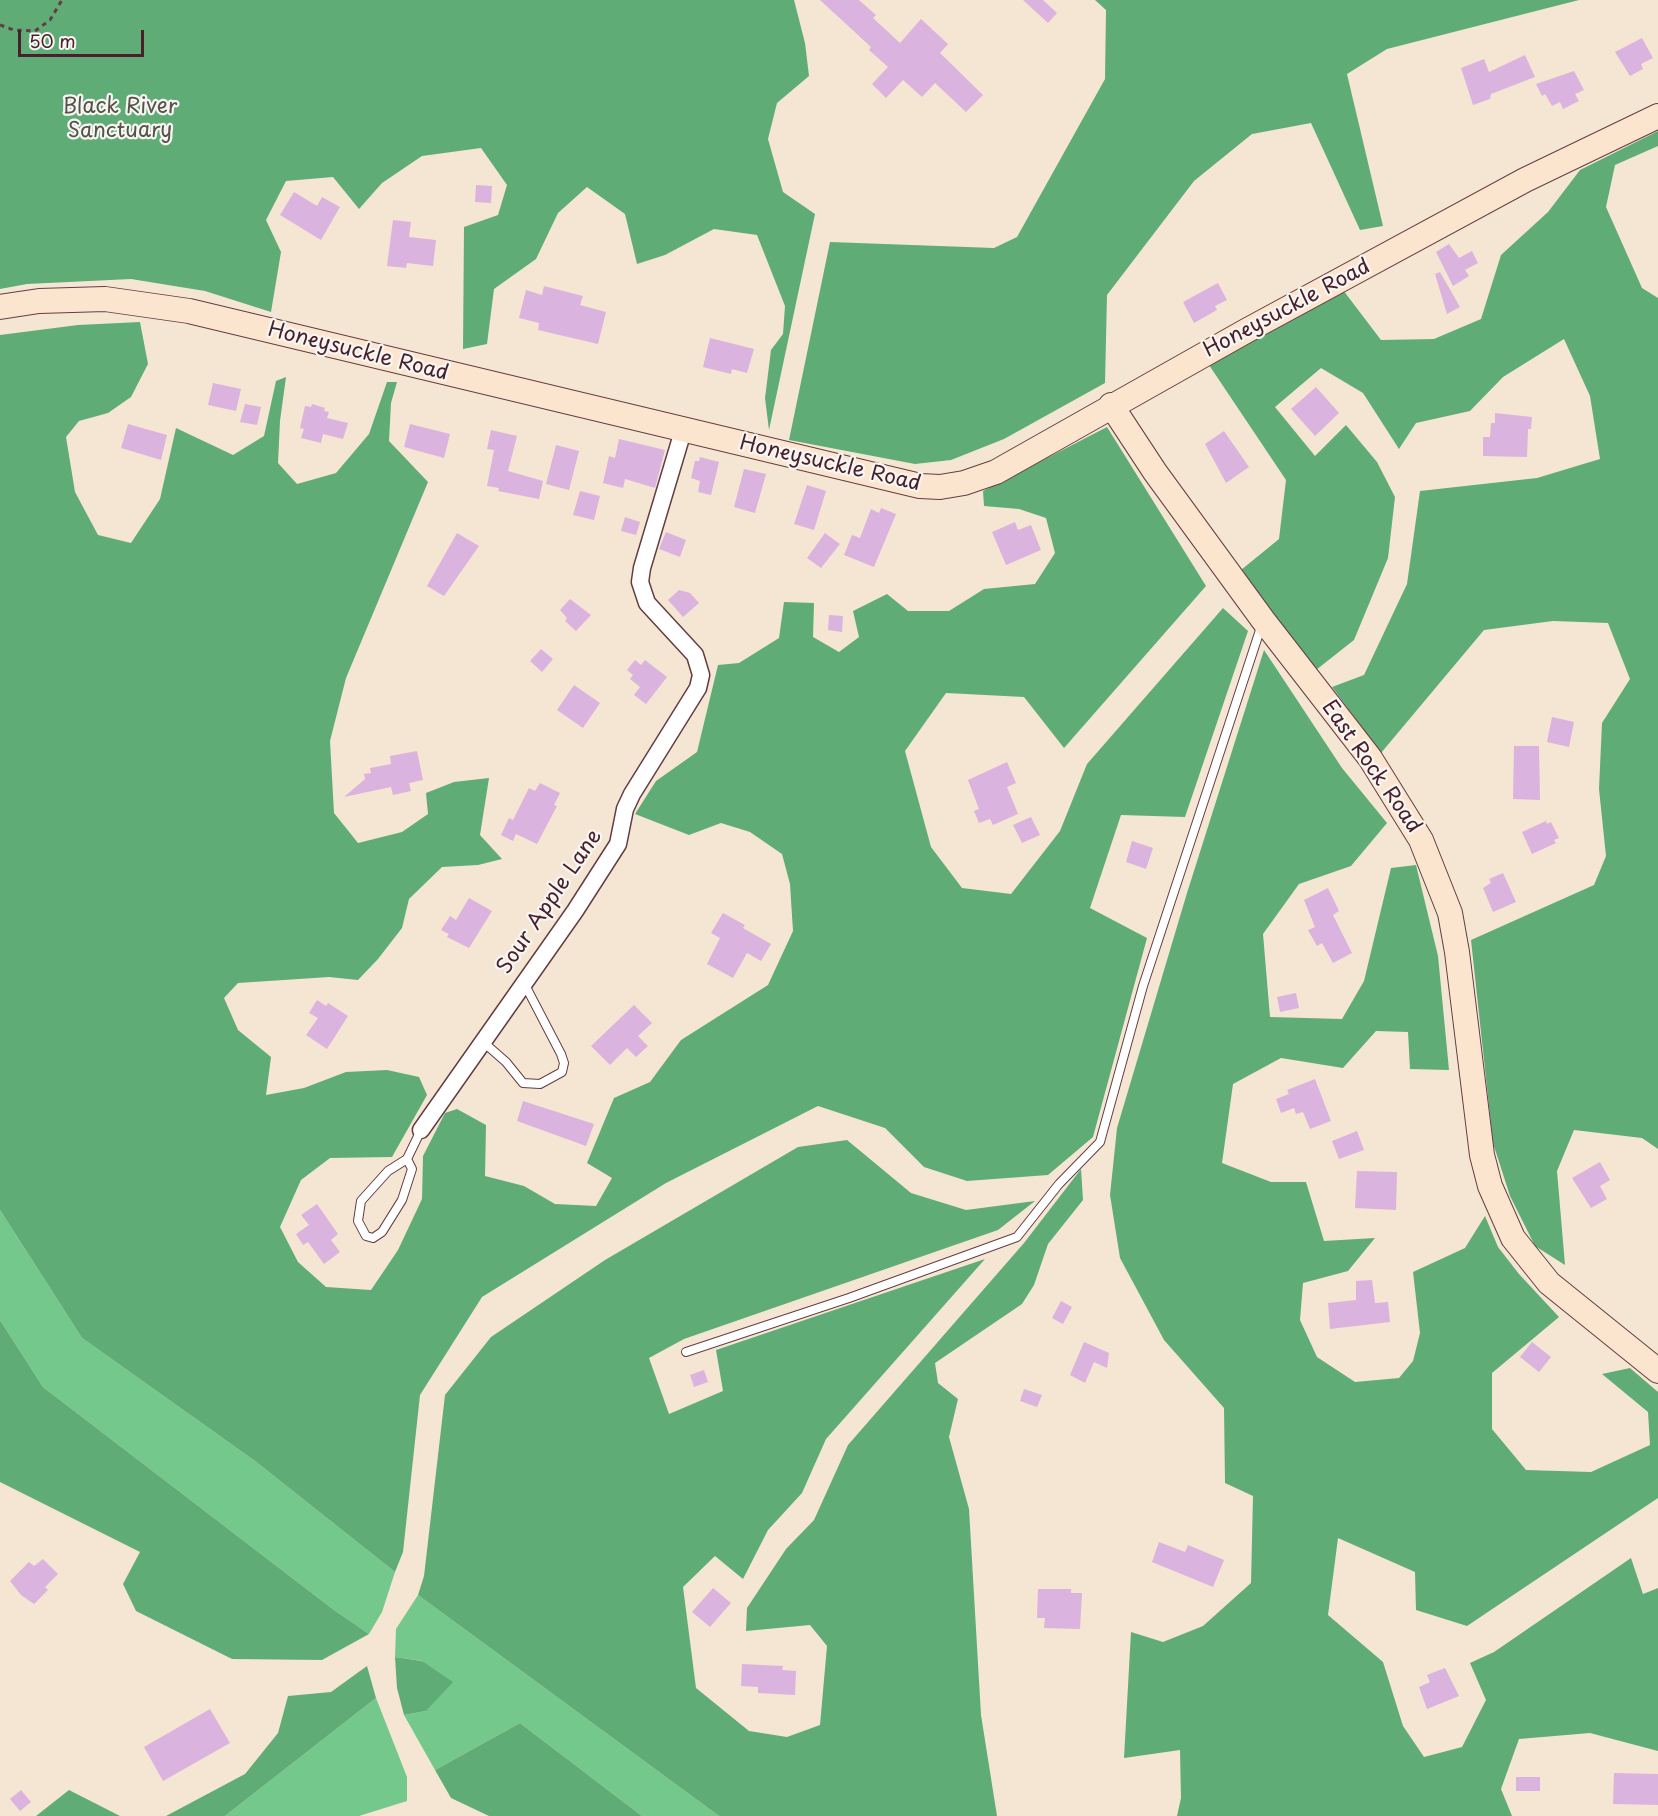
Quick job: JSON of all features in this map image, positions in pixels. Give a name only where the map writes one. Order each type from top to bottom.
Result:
[{"type":"street","name":"Honeysuckle Road","points":[[0,307],[72,298],[139,302],[200,314],[920,486],[940,486],[964,483],[996,472],[1111,405],[1525,180],[1658,116]]},
{"type":"street","name":"East Rock Road","points":[[1111,405],[1155,472],[1263,620],[1370,758],[1409,817],[1437,876],[1449,913],[1457,952],[1466,1040],[1482,1155],[1490,1186],[1508,1228],[1527,1258],[1549,1283],[1658,1371]]},
{"type":"street","name":"Sour Apple Lane","points":[[421,1130],[618,844],[625,809],[632,794],[698,688],[701,675],[695,655],[647,603],[640,582],[642,568],[683,430]]},
{"type":"lane","points":[[686,1352],[849,1298],[1017,1237],[1059,1184],[1100,1142],[1143,986],[1263,620]]},
{"type":"lane","points":[[482,1041],[506,1062],[523,1083],[540,1084],[562,1072],[564,1063],[561,1054],[523,983]]},
{"type":"lane","points":[[407,1159],[412,1169],[402,1200],[382,1232],[373,1238],[366,1236],[358,1221],[361,1201],[388,1171],[407,1159],[421,1130]]},
{"type":"path","points":[[0,25],[14,30],[35,31],[50,20],[62,0]]},
{"type":"green space","name":"Black River Sanctuary","points":[[0,0],[794,0],[805,43],[809,76],[777,103],[768,139],[783,192],[815,214],[769,430],[765,398],[771,350],[783,334],[785,306],[757,235],[714,229],[665,255],[637,264],[625,214],[587,187],[558,213],[536,259],[494,289],[487,344],[463,349],[464,227],[498,215],[507,185],[481,148],[422,156],[382,183],[359,209],[333,177],[286,181],[266,220],[281,252],[271,312],[205,291],[131,279],[27,284],[0,289]]},
{"type":"green space","points":[[1095,0],[1579,0],[1387,49],[1347,74],[1383,226],[1360,230],[1311,123],[1252,134],[1194,181],[1107,295],[1105,383],[1004,439],[951,460],[915,464],[789,440],[830,242],[994,248],[1017,237],[1105,79],[1106,10]]},
{"type":"green space","points":[[1658,131],[1658,146],[1615,165],[1606,207],[1642,288],[1658,298],[1658,1149],[1642,1138],[1574,1130],[1557,1171],[1565,1265],[1535,1246],[1510,1196],[1493,1143],[1471,940],[1594,885],[1606,856],[1599,789],[1602,723],[1630,679],[1608,623],[1553,621],[1484,630],[1381,753],[1332,687],[1364,675],[1407,584],[1420,491],[1537,478],[1600,459],[1590,396],[1564,339],[1503,377],[1470,411],[1416,423],[1399,449],[1363,393],[1321,368],[1275,407],[1315,456],[1346,425],[1377,462],[1395,497],[1388,558],[1354,640],[1316,670],[1241,570],[1279,539],[1286,480],[1209,365],[1343,290],[1381,340],[1434,339],[1481,319],[1501,255],[1548,212],[1580,170]]},
{"type":"green space","points":[[140,322],[148,364],[131,397],[108,413],[79,421],[66,437],[75,492],[98,535],[131,543],[160,499],[176,428],[233,455],[264,436],[276,381],[286,377],[280,421],[278,463],[297,484],[336,473],[369,434],[387,382],[397,382],[391,403],[389,441],[428,482],[346,678],[330,741],[334,813],[358,843],[402,832],[428,814],[426,793],[454,782],[489,778],[480,835],[502,859],[478,865],[442,867],[409,899],[402,928],[358,980],[329,977],[238,983],[224,998],[238,1030],[271,1057],[266,1095],[304,1088],[346,1072],[387,1070],[419,1077],[427,1095],[392,1157],[330,1158],[301,1180],[280,1227],[298,1262],[326,1287],[371,1290],[398,1250],[422,1199],[423,1156],[445,1113],[457,1109],[486,1125],[485,1176],[524,1186],[555,1204],[596,1206],[612,1178],[587,1163],[614,1098],[650,1082],[681,1040],[768,985],[793,931],[790,884],[782,854],[750,832],[721,823],[689,835],[635,814],[656,781],[697,752],[718,665],[739,663],[779,638],[784,602],[814,603],[813,637],[839,652],[859,637],[853,611],[887,594],[908,611],[949,611],[984,589],[1035,584],[1055,553],[1046,518],[1019,509],[984,506],[983,491],[1107,427],[1206,586],[1064,748],[1024,697],[946,693],[905,751],[931,847],[962,888],[1011,894],[1060,831],[1087,764],[1223,608],[1248,631],[1185,817],[1121,815],[1090,908],[1147,938],[1093,1137],[1048,1175],[967,1181],[924,1167],[885,1128],[818,1106],[666,1183],[482,1297],[420,1395],[403,1552],[395,1572],[255,1461],[82,1338],[0,1210],[0,335],[78,325]]},
{"type":"green space","points":[[1264,650],[1342,768],[1387,823],[1351,866],[1299,884],[1263,934],[1270,1017],[1342,1019],[1364,981],[1391,868],[1416,865],[1438,956],[1449,1070],[1410,1069],[1408,1032],[1376,1031],[1343,1068],[1281,1058],[1233,1084],[1222,1163],[1271,1182],[1306,1182],[1324,1241],[1375,1238],[1348,1271],[1303,1283],[1300,1320],[1317,1357],[1355,1382],[1399,1378],[1413,1361],[1420,1333],[1413,1272],[1465,1248],[1485,1216],[1498,1247],[1519,1274],[1559,1317],[1492,1373],[1492,1429],[1526,1470],[1591,1472],[1650,1445],[1648,1412],[1602,1374],[1630,1368],[1658,1392],[1658,1498],[1467,1626],[1416,1610],[1415,1572],[1338,1538],[1328,1615],[1383,1662],[1403,1726],[1424,1757],[1462,1747],[1486,1700],[1470,1663],[1494,1652],[1631,1558],[1643,1594],[1658,1588],[1658,1751],[1590,1733],[1519,1739],[1501,1789],[1512,1816],[1177,1816],[1181,1798],[1180,1750],[1124,1758],[1131,1632],[1163,1642],[1203,1626],[1251,1583],[1253,1496],[1225,1483],[1224,1408],[1164,1340],[1120,1258],[1110,1195],[1117,1128],[1187,893]]},
{"type":"green space","points":[[847,1140],[911,1193],[966,1210],[1035,1201],[998,1230],[684,1339],[649,1358],[669,1414],[723,1391],[716,1350],[985,1259],[826,1439],[802,1493],[768,1530],[743,1579],[715,1556],[683,1587],[696,1688],[749,1731],[787,1737],[820,1725],[827,1646],[810,1625],[746,1631],[747,1608],[786,1549],[814,1520],[848,1445],[1024,1243],[1081,1169],[1083,1200],[1048,1244],[1034,1285],[1022,1304],[935,1363],[938,1383],[958,1399],[949,1437],[969,1509],[981,1715],[997,1816],[719,1816],[418,1595],[424,1576],[445,1395],[491,1337],[605,1260],[798,1147]]},
{"type":"green space","points":[[0,1210],[82,1338],[255,1461],[395,1572],[382,1612],[369,1634],[334,1610],[43,1387],[0,1320]]},
{"type":"green space","points":[[0,1320],[43,1387],[334,1610],[369,1634],[322,1660],[232,1659],[136,1611],[123,1584],[140,1552],[0,1482]]},
{"type":"green space","points":[[418,1595],[719,1816],[642,1816],[520,1723],[435,1770],[404,1715],[426,1711],[423,1661],[395,1657],[396,1629]]},
{"type":"green space","points":[[395,1657],[422,1661],[453,1682],[426,1711],[404,1715],[397,1688]]},
{"type":"green space","points":[[367,1666],[376,1698],[225,1816],[166,1816],[245,1774],[278,1733],[288,1696],[331,1692]]},
{"type":"green space","points":[[376,1698],[407,1777],[407,1801],[359,1816],[225,1816]]},
{"type":"green space","points":[[520,1723],[642,1816],[489,1816],[451,1798],[435,1770]]},
{"type":"green space","points":[[69,1790],[120,1816],[36,1816]]},
{"type":"building","points":[[820,0],[859,0],[876,15],[873,18],[900,43],[921,19],[948,44],[940,53],[983,95],[966,112],[935,83],[922,97],[903,80],[886,98],[872,84],[888,67],[869,50],[871,47]]},
{"type":"building","points":[[1023,0],[1043,0],[1057,13],[1048,23]]},
{"type":"building","points":[[1642,38],[1653,58],[1641,64],[1643,69],[1630,76],[1615,52]]},
{"type":"building","points":[[1525,55],[1535,77],[1491,94],[1490,99],[1473,105],[1461,68],[1484,59],[1489,72]]},
{"type":"building","points":[[1574,71],[1584,90],[1575,94],[1579,101],[1563,109],[1560,102],[1552,106],[1545,94],[1542,96],[1536,84]]},
{"type":"building","points":[[476,185],[492,186],[491,203],[475,202]]},
{"type":"building","points":[[294,192],[317,206],[322,197],[340,207],[321,240],[280,215]]},
{"type":"building","points":[[393,220],[411,222],[409,237],[436,240],[433,266],[407,263],[406,268],[387,266]]},
{"type":"building","points":[[1449,244],[1459,258],[1472,251],[1478,263],[1465,270],[1469,276],[1453,286],[1436,252]]},
{"type":"building","points":[[1440,272],[1460,307],[1447,314],[1435,274]]},
{"type":"building","points":[[1218,283],[1227,300],[1215,306],[1217,310],[1194,323],[1183,302]]},
{"type":"building","points":[[544,286],[583,296],[580,305],[606,312],[598,344],[538,330],[539,323],[519,318],[526,290],[542,295]]},
{"type":"building","points":[[710,338],[754,349],[747,373],[732,369],[731,374],[703,367]]},
{"type":"building","points":[[213,383],[241,389],[236,411],[208,405]]},
{"type":"building","points":[[1316,387],[1339,413],[1315,436],[1291,409]]},
{"type":"building","points":[[245,404],[261,407],[257,425],[240,422]]},
{"type":"building","points":[[312,404],[325,408],[324,411],[329,412],[327,418],[348,423],[343,439],[323,434],[321,443],[301,438],[304,429],[300,428],[305,406],[311,407]]},
{"type":"building","points":[[1495,413],[1532,417],[1531,429],[1528,429],[1527,457],[1483,456],[1483,437],[1490,437],[1491,423],[1495,423]]},
{"type":"building","points":[[128,424],[167,435],[161,460],[121,448]]},
{"type":"building","points":[[410,424],[450,434],[444,458],[404,447]]},
{"type":"building","points":[[491,430],[517,436],[508,471],[543,481],[539,499],[498,491],[499,488],[487,486],[494,450],[487,449]]},
{"type":"building","points":[[1224,431],[1249,467],[1226,483],[1205,444]]},
{"type":"building","points":[[619,439],[665,450],[655,488],[625,479],[623,488],[603,483],[609,456],[615,458]]},
{"type":"building","points":[[556,445],[579,451],[569,490],[546,484]]},
{"type":"building","points":[[700,457],[719,462],[711,495],[698,492],[700,481],[691,478],[695,461],[699,461]]},
{"type":"building","points":[[744,469],[766,474],[755,513],[734,507]]},
{"type":"building","points":[[807,485],[826,491],[814,530],[794,524]]},
{"type":"building","points":[[580,491],[600,496],[594,520],[573,515]]},
{"type":"building","points":[[881,508],[896,514],[874,567],[844,555],[852,535],[860,538],[871,509],[879,513]]},
{"type":"building","points":[[625,517],[640,522],[636,535],[621,531]]},
{"type":"building","points":[[1015,522],[1018,530],[1031,525],[1041,550],[1006,565],[992,532]]},
{"type":"building","points":[[666,532],[686,540],[680,557],[659,549]]},
{"type":"building","points":[[457,533],[479,546],[444,596],[427,586]]},
{"type":"building","points":[[825,533],[840,544],[821,568],[807,558]]},
{"type":"building","points":[[679,590],[690,593],[699,603],[683,617],[668,600]]},
{"type":"building","points":[[570,599],[591,615],[576,631],[565,621],[567,618],[560,610]]},
{"type":"building","points":[[829,615],[843,616],[842,632],[828,630]]},
{"type":"building","points":[[541,649],[553,659],[542,672],[530,661]]},
{"type":"building","points":[[635,660],[641,665],[645,660],[667,677],[646,704],[634,695],[640,687],[630,679],[633,675],[627,670]]},
{"type":"building","points":[[574,685],[600,703],[583,728],[557,710]]},
{"type":"building","points":[[1552,717],[1574,722],[1569,747],[1547,742]]},
{"type":"building","points":[[1514,746],[1539,746],[1540,800],[1513,799]]},
{"type":"building","points":[[417,751],[423,780],[409,783],[411,791],[393,795],[391,787],[344,797],[365,779],[364,774],[371,773],[370,768],[391,764],[390,756]]},
{"type":"building","points":[[1007,762],[1016,783],[1007,787],[1018,814],[993,825],[990,819],[979,823],[974,811],[979,809],[968,780]]},
{"type":"building","points":[[540,783],[560,793],[554,805],[557,806],[537,844],[516,834],[513,841],[501,835],[509,818],[513,820],[529,788],[535,791]]},
{"type":"building","points":[[1031,817],[1040,835],[1022,843],[1013,825]]},
{"type":"building","points":[[1546,821],[1547,824],[1551,822],[1559,838],[1554,840],[1556,843],[1532,854],[1522,832]]},
{"type":"building","points":[[1132,841],[1153,848],[1146,869],[1126,862]]},
{"type":"building","points":[[1503,873],[1516,902],[1493,912],[1483,888],[1491,883],[1489,879]]},
{"type":"building","points":[[1328,888],[1339,911],[1333,915],[1352,953],[1333,963],[1322,943],[1317,946],[1308,930],[1315,927],[1304,900]]},
{"type":"building","points":[[469,898],[492,911],[469,948],[447,937],[449,934],[441,930],[450,916],[456,920]]},
{"type":"building","points":[[723,913],[745,925],[743,928],[771,944],[761,961],[747,953],[733,978],[707,964],[720,938],[711,933]]},
{"type":"building","points":[[1296,993],[1299,1008],[1280,1012],[1277,997]]},
{"type":"building","points":[[317,1000],[326,1006],[328,1003],[348,1016],[327,1049],[306,1035],[318,1018],[309,1013]]},
{"type":"building","points":[[634,1005],[652,1023],[638,1036],[648,1046],[636,1057],[627,1048],[610,1065],[591,1046]]},
{"type":"building","points":[[1315,1079],[1331,1121],[1310,1129],[1303,1112],[1296,1114],[1294,1108],[1281,1113],[1276,1099],[1289,1094],[1287,1090]]},
{"type":"building","points":[[523,1101],[594,1124],[586,1146],[517,1121]]},
{"type":"building","points":[[1357,1131],[1364,1150],[1339,1159],[1332,1141]]},
{"type":"building","points":[[1600,1162],[1610,1180],[1600,1186],[1607,1199],[1591,1208],[1572,1178]]},
{"type":"building","points":[[1357,1171],[1397,1172],[1396,1210],[1355,1208]]},
{"type":"building","points":[[317,1204],[338,1234],[331,1240],[340,1252],[324,1264],[308,1242],[303,1245],[296,1234],[309,1225],[301,1215]]},
{"type":"building","points":[[1372,1280],[1375,1303],[1388,1302],[1390,1322],[1330,1329],[1328,1303],[1356,1300],[1356,1281]]},
{"type":"building","points":[[1061,1301],[1072,1307],[1063,1324],[1052,1318]]},
{"type":"building","points":[[1084,1342],[1109,1353],[1107,1368],[1094,1362],[1085,1383],[1070,1375]]},
{"type":"building","points":[[1532,1342],[1551,1357],[1539,1372],[1520,1357]]},
{"type":"building","points":[[704,1370],[708,1382],[694,1387],[690,1375]]},
{"type":"building","points":[[1024,1389],[1042,1395],[1037,1407],[1020,1401]]},
{"type":"building","points":[[1159,1542],[1185,1552],[1188,1545],[1224,1560],[1213,1587],[1152,1562]]},
{"type":"building","points":[[43,1559],[58,1574],[45,1587],[48,1590],[34,1604],[21,1595],[10,1581],[29,1562],[34,1566]]},
{"type":"building","points":[[713,1588],[731,1603],[710,1627],[692,1612]]},
{"type":"building","points":[[1038,1589],[1071,1589],[1071,1593],[1082,1593],[1080,1629],[1044,1628],[1045,1618],[1037,1618]]},
{"type":"building","points":[[742,1664],[783,1666],[782,1670],[796,1671],[795,1695],[758,1693],[758,1687],[741,1686]]},
{"type":"building","points":[[1445,1668],[1459,1696],[1427,1709],[1419,1687],[1430,1682],[1427,1675]]},
{"type":"building","points":[[210,1709],[230,1743],[163,1781],[144,1747]]},
{"type":"building","points":[[1614,1773],[1658,1774],[1658,1805],[1613,1804]]},
{"type":"building","points":[[1516,1777],[1540,1777],[1540,1791],[1516,1791]]},
{"type":"building","points":[[21,1790],[31,1802],[20,1811],[10,1799]]}]
